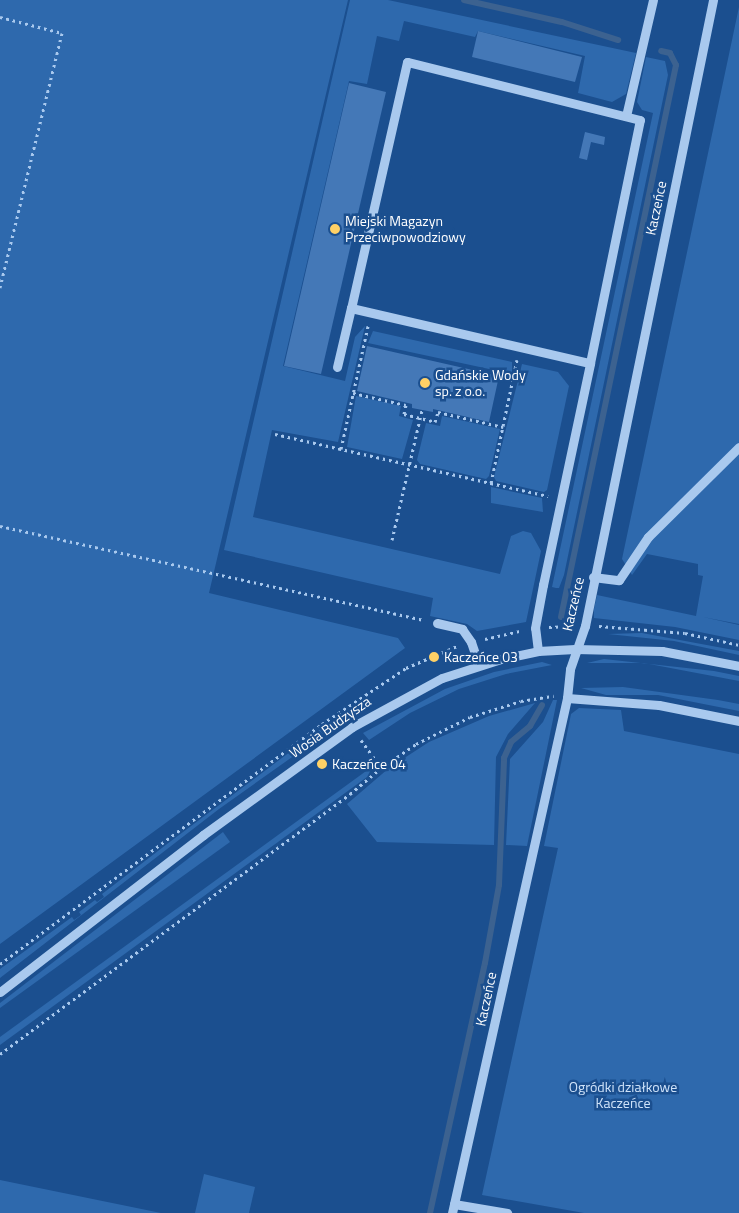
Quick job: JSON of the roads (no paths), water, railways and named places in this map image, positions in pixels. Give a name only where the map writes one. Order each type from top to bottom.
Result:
[{"type":"street","points":[[626,116],[653,0]]},
{"type":"street","name":"Kaczeńce","points":[[453,1209],[567,698],[575,648],[585,626],[593,577],[713,0]]},
{"type":"street","points":[[337,367],[407,62],[640,120],[535,628],[538,651]]},
{"type":"street","points":[[351,308],[590,362]]},
{"type":"street","points":[[593,577],[619,580],[648,537],[739,448]]},
{"type":"street","points":[[437,623],[462,628],[471,642],[478,665]]},
{"type":"street","name":"Wosia Budzysza","points":[[0,992],[203,835],[352,727],[406,695],[478,665],[538,651],[575,648],[662,652],[739,666]]},
{"type":"street","points":[[567,698],[659,704],[739,721]]},
{"type":"street","points":[[453,1209],[507,1213]]},
{"type":"waterway","points":[[464,0],[562,22],[618,40]]},
{"type":"waterway","points":[[561,617],[676,65],[670,53],[661,51]]},
{"type":"waterway","points":[[430,1213],[485,963],[499,885],[504,758],[511,742],[530,726],[542,705]]},
{"type":"place","name":"Miejski Magazyn Przeciwpowodziowy","points":[[335,229]]},
{"type":"place","name":"Gdańskie Wody sp. z o.o.","points":[[425,383]]},
{"type":"place","name":"Kaczeńce 03","points":[[434,657]]},
{"type":"place","name":"Kaczeńce 04","points":[[322,764]]},
{"type":"park label","name":"Ogródki działkowe Kaczeńce","points":[[623,1096]]}]
